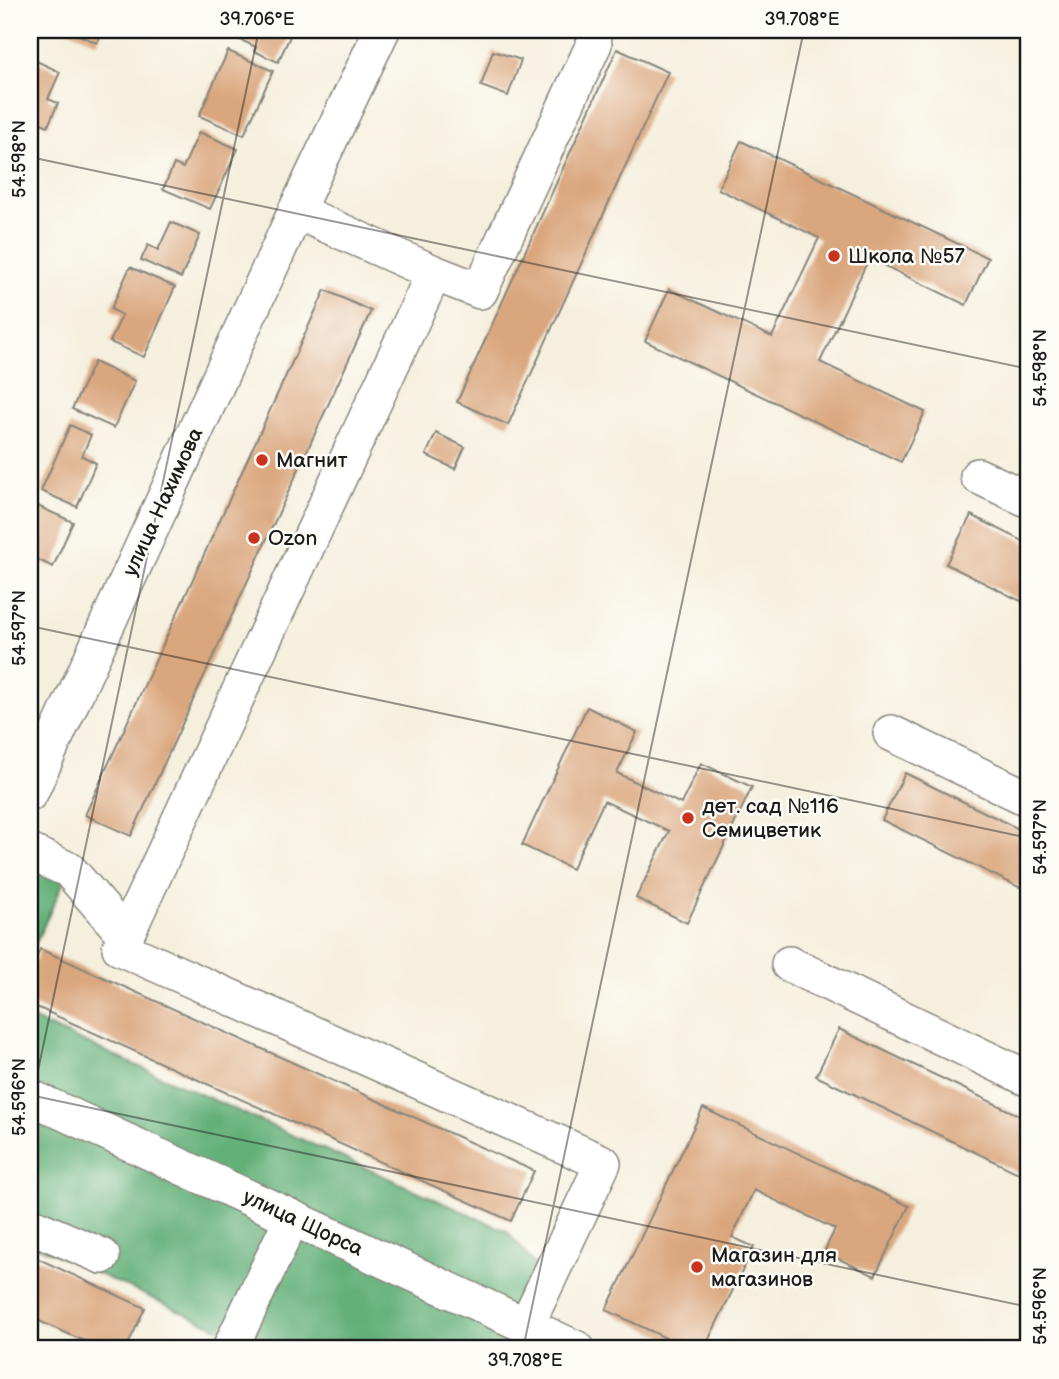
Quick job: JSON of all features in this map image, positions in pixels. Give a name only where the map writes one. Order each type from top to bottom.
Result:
[{"type":"street","name":"улица Нахимова","points":[[30,793],[296,211],[382,30]]},
{"type":"street","points":[[296,211],[480,291],[594,44]]},
{"type":"street","points":[[434,273],[120,948],[603,1163],[526,1326]]},
{"type":"street","points":[[978,476],[1029,500]]},
{"type":"street","points":[[891,733],[1029,799]]},
{"type":"street","points":[[30,852],[69,870],[125,935]]},
{"type":"street","points":[[789,964],[1029,1079]]},
{"type":"street","name":"улица Щорса","points":[[30,1097],[577,1349]]},
{"type":"street","points":[[230,1349],[292,1218]]},
{"type":"street","points":[[30,1225],[102,1256]]},
{"type":"green space","points":[[30,852],[69,870],[30,956]]},
{"type":"green space","points":[[30,1018],[507,1231],[548,1281],[526,1326],[573,1349],[264,1349],[30,1243]]},
{"type":"building","points":[[67,30],[103,30],[97,43]]},
{"type":"building","points":[[235,30],[293,30],[278,62],[254,51],[256,47],[232,36]]},
{"type":"building","points":[[617,49],[668,72],[508,425],[457,402]]},
{"type":"building","points":[[228,51],[273,71],[244,135],[199,116]]},
{"type":"building","points":[[493,51],[521,60],[508,96],[481,86]]},
{"type":"building","points":[[30,58],[60,72],[48,99],[58,103],[48,126],[30,118]]},
{"type":"building","points":[[199,132],[238,149],[210,209],[163,189],[174,164],[183,168]]},
{"type":"building","name":"Школа №57","points":[[741,141],[988,258],[966,305],[869,258],[820,362],[925,412],[901,462],[645,341],[669,289],[772,337],[819,238],[718,189]]},
{"type":"building","points":[[171,222],[200,235],[181,278],[141,260],[148,245],[158,250]]},
{"type":"building","points":[[130,267],[175,287],[144,357],[110,342],[122,315],[111,309]]},
{"type":"building","points":[[325,290],[371,311],[131,836],[85,815]]},
{"type":"building","points":[[94,362],[135,381],[114,428],[72,409]]},
{"type":"building","points":[[70,425],[91,435],[82,456],[96,463],[77,507],[41,491]]},
{"type":"building","points":[[436,433],[465,447],[455,469],[426,455]]},
{"type":"building","points":[[33,504],[73,522],[53,567],[30,556],[30,511]]},
{"type":"building","points":[[971,515],[1029,544],[1029,605],[946,564]]},
{"type":"building","name":"дет. сад №116 Семицветик","points":[[587,707],[637,732],[617,773],[681,804],[701,763],[752,787],[687,923],[636,898],[669,831],[604,801],[572,869],[522,845]]},
{"type":"building","points":[[905,773],[1029,834],[1029,892],[882,820]]},
{"type":"building","points":[[40,949],[534,1171],[511,1221],[30,1004],[30,972]]},
{"type":"building","points":[[839,1029],[1029,1120],[1029,1178],[816,1076]]},
{"type":"building","points":[[703,1108],[909,1206],[875,1276],[824,1252],[835,1229],[754,1190],[732,1237],[754,1247],[704,1349],[689,1349],[606,1310]]},
{"type":"building","points":[[30,1255],[145,1308],[126,1349],[102,1349],[30,1317]]},
{"type":"place","name":"Школа №57","points":[[834,256]]},
{"type":"place","name":"Магнит","points":[[262,460]]},
{"type":"place","name":"Ozon","points":[[254,538]]},
{"type":"place","name":"дет. сад №116 Семицветик","points":[[688,818]]},
{"type":"place","name":"Магазин для магазинов","points":[[697,1267]]}]
